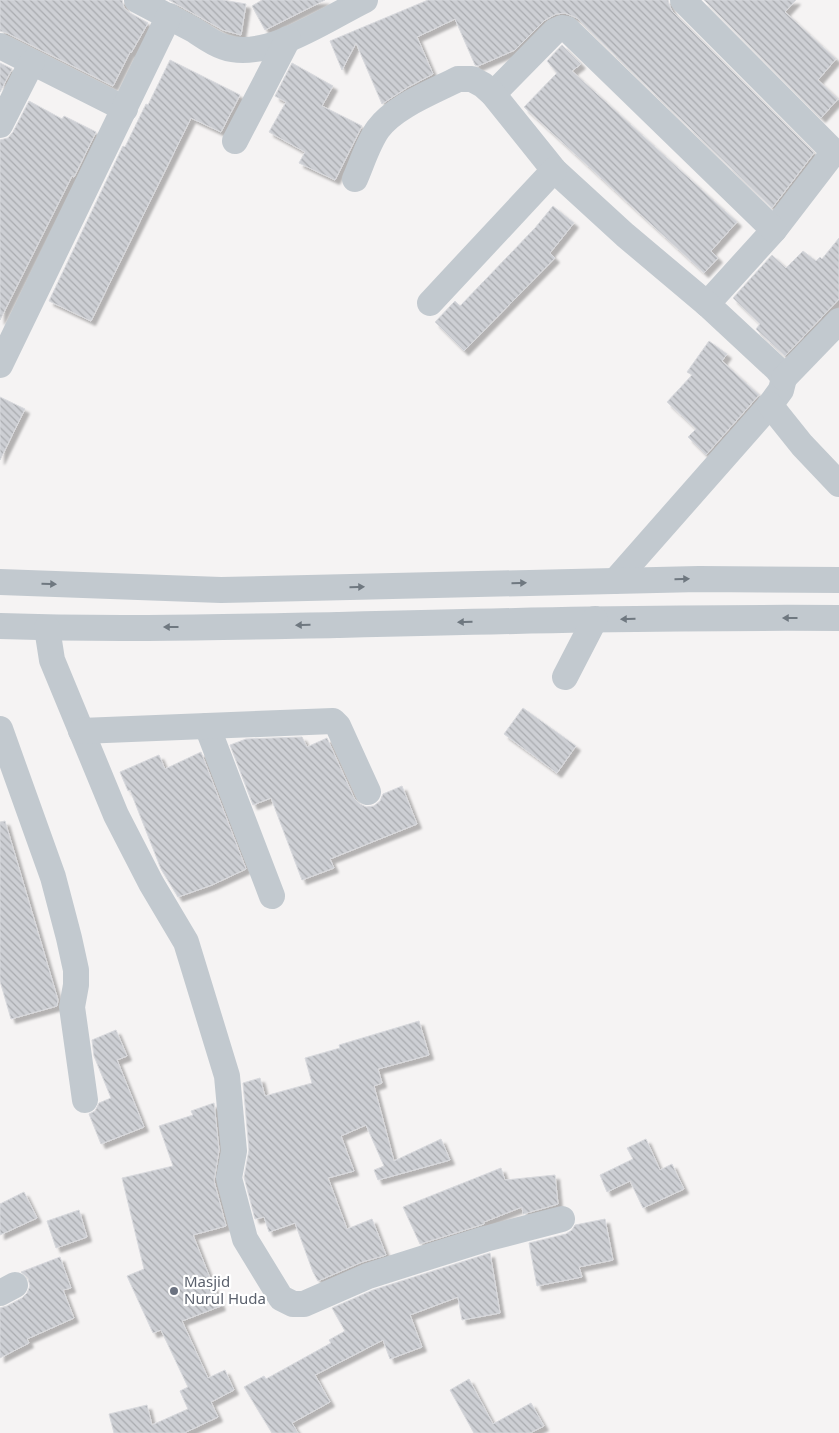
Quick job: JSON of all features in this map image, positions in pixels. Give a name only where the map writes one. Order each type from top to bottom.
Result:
[{"type":"street","points":[[137,0],[223,47],[246,50],[264,48],[288,39],[365,0]]},
{"type":"street","points":[[683,0],[836,151],[774,230],[707,304]]},
{"type":"street","points":[[0,365],[169,16]]},
{"type":"street","points":[[493,94],[555,31],[562,28],[567,29],[774,230]]},
{"type":"street","points":[[235,142],[288,39]]},
{"type":"street","points":[[0,46],[125,110]]},
{"type":"street","points":[[0,125],[32,62]]},
{"type":"street","points":[[355,178],[379,128],[391,116],[461,78],[477,81],[493,94],[554,170],[625,235],[707,304],[777,369],[784,378]]},
{"type":"street","points":[[430,303],[554,170]]},
{"type":"street","points":[[615,581],[770,405],[781,390],[784,378],[839,321]]},
{"type":"street","points":[[770,405],[802,446],[839,484]]},
{"type":"street","points":[[0,582],[221,590],[699,579],[839,580]]},
{"type":"street","points":[[219,627],[221,590]]},
{"type":"street","points":[[0,626],[47,628],[219,627],[705,617],[839,618]]},
{"type":"street","points":[[565,677],[595,619]]},
{"type":"street","points":[[47,628],[52,660],[116,816],[156,892],[186,942],[227,1076],[234,1151],[229,1178],[245,1239],[282,1298],[293,1304],[304,1304],[368,1276],[485,1239],[562,1219]]},
{"type":"street","points":[[81,731],[333,721],[338,726],[368,792]]},
{"type":"street","points":[[207,726],[272,896]]},
{"type":"street","points":[[0,729],[53,877],[69,938],[76,970],[75,995],[72,1007],[85,1100]]},
{"type":"building","points":[[0,0],[122,0],[124,8],[148,23],[130,52],[113,86],[0,31]]},
{"type":"building","points":[[169,0],[223,0],[246,4],[241,35],[223,30]]},
{"type":"building","points":[[262,0],[325,0],[265,30],[252,6]]},
{"type":"building","points":[[428,0],[668,0],[672,11],[814,153],[772,208],[577,18],[565,13],[556,14],[545,20],[515,50],[478,66],[475,65],[455,19],[417,37],[433,74],[382,104],[356,43],[342,70],[330,41]]},
{"type":"building","points":[[704,0],[796,0],[785,12],[836,59],[818,80],[838,99],[821,118]]},
{"type":"building","points":[[562,45],[581,64],[572,71],[737,222],[711,251],[718,258],[704,273],[524,107],[557,73],[547,61]]},
{"type":"building","points":[[170,60],[240,95],[221,132],[191,118],[91,321],[49,301],[123,146],[125,147],[146,104],[148,105]]},
{"type":"building","points":[[0,63],[12,69],[0,92]]},
{"type":"building","points":[[292,63],[333,86],[322,106],[362,126],[335,180],[299,163],[305,152],[269,132],[286,102],[275,96]]},
{"type":"building","points":[[29,101],[62,119],[64,116],[96,132],[0,320],[0,140],[8,138],[13,132]]},
{"type":"building","points":[[553,206],[574,223],[550,253],[555,258],[464,351],[435,322],[455,301],[460,306],[535,228]]},
{"type":"building","points":[[839,238],[839,299],[785,356],[756,329],[760,324],[733,298],[772,255],[786,268],[803,251],[816,261],[820,257],[822,259]]},
{"type":"building","points":[[709,341],[727,354],[722,361],[759,395],[706,455],[688,437],[696,429],[667,402],[692,375],[687,372]]},
{"type":"building","points":[[0,397],[25,409],[0,460]]},
{"type":"building","points":[[523,708],[576,746],[557,773],[504,734]]},
{"type":"building","points":[[302,737],[307,747],[327,738],[354,798],[366,807],[374,806],[380,801],[383,794],[402,786],[417,824],[330,859],[334,868],[302,880],[271,798],[253,805],[230,745],[246,739]]},
{"type":"building","points":[[201,752],[246,869],[212,885],[178,897],[161,869],[130,790],[128,791],[120,772],[159,755],[165,769]]},
{"type":"building","points":[[5,821],[58,1000],[57,1006],[11,1019],[0,981],[0,822]]},
{"type":"building","points":[[419,1021],[429,1055],[378,1069],[382,1083],[374,1086],[394,1161],[441,1139],[450,1160],[378,1180],[374,1170],[384,1166],[366,1125],[341,1136],[354,1171],[328,1178],[347,1229],[372,1219],[386,1255],[362,1262],[318,1281],[295,1223],[269,1232],[264,1217],[255,1219],[244,1177],[249,1150],[243,1083],[260,1078],[265,1096],[312,1083],[305,1058],[340,1048],[339,1045]]},
{"type":"building","points":[[116,1030],[127,1056],[117,1060],[144,1127],[101,1144],[89,1114],[95,1111],[99,1103],[111,1098],[94,1056],[92,1040]]},
{"type":"building","points":[[214,1103],[219,1150],[214,1181],[226,1226],[193,1235],[221,1306],[182,1321],[208,1378],[225,1370],[234,1390],[211,1402],[218,1417],[184,1433],[114,1433],[109,1414],[147,1405],[152,1425],[188,1409],[180,1391],[188,1387],[161,1330],[153,1333],[127,1276],[144,1269],[122,1178],[173,1166],[159,1126],[193,1115],[191,1111]]},
{"type":"building","points":[[646,1139],[660,1170],[672,1164],[684,1189],[643,1208],[630,1181],[607,1192],[600,1175],[633,1159],[627,1148]]},
{"type":"building","points":[[501,1168],[505,1180],[555,1175],[558,1204],[523,1214],[522,1207],[484,1222],[484,1224],[420,1244],[403,1207]]},
{"type":"building","points":[[24,1192],[37,1218],[0,1235],[0,1204]]},
{"type":"building","points":[[79,1210],[87,1237],[56,1248],[47,1221]]},
{"type":"building","points":[[605,1219],[613,1260],[579,1267],[582,1277],[537,1286],[529,1243],[566,1234],[575,1225]]},
{"type":"building","points":[[490,1253],[500,1313],[462,1320],[458,1297],[410,1315],[422,1347],[390,1359],[383,1340],[315,1375],[330,1402],[292,1423],[298,1433],[272,1433],[244,1387],[264,1376],[266,1379],[331,1343],[329,1340],[345,1331],[332,1308],[373,1290]]},
{"type":"building","points":[[60,1257],[71,1288],[63,1290],[74,1318],[27,1339],[29,1343],[0,1358],[0,1308],[22,1298],[30,1286],[28,1278],[21,1272]]},
{"type":"building","points":[[469,1379],[493,1424],[531,1403],[544,1426],[530,1433],[474,1433],[450,1390]]},
{"type":"place","name":"Masjid Nurul Huda","points":[[174,1291]]}]
